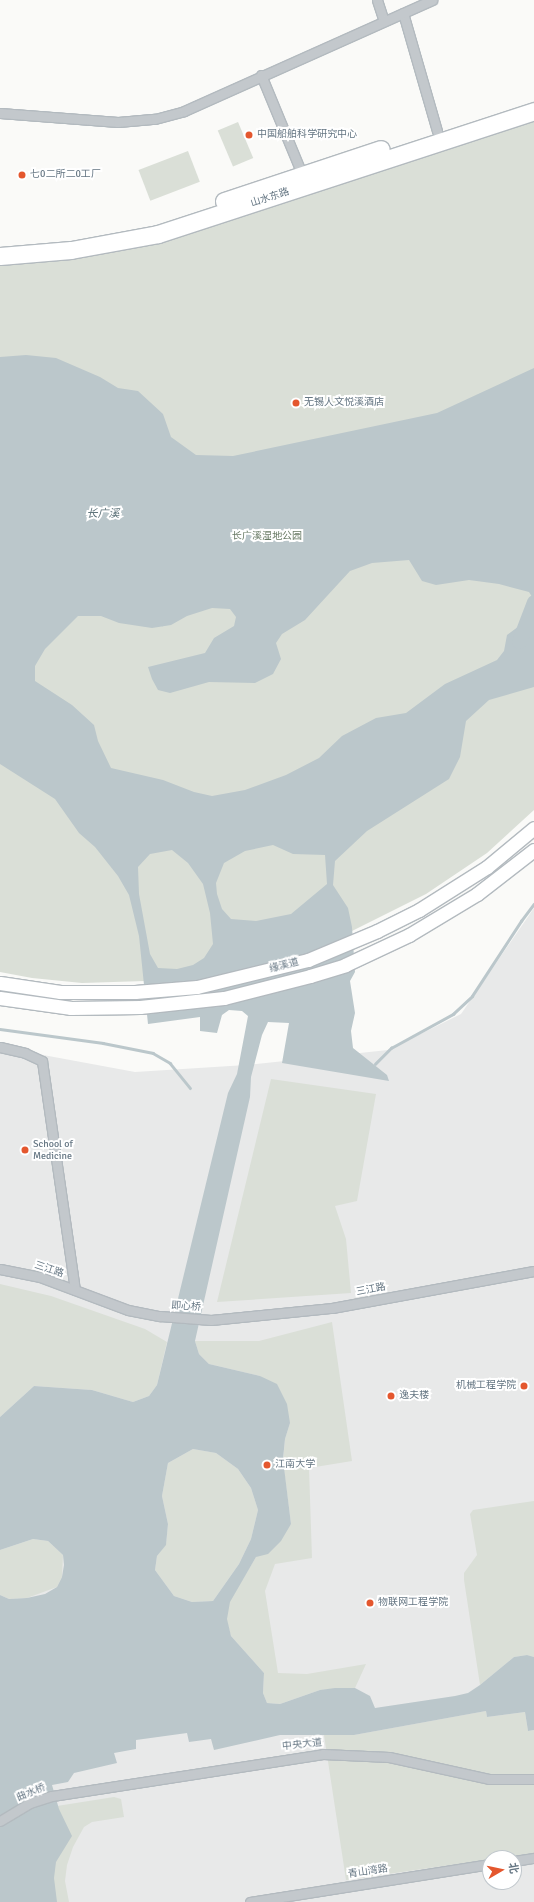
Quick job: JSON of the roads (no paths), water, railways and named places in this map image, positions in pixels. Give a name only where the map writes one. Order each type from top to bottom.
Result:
[{"type":"highway","name":"山水东路","points":[[0,246],[127,230],[179,216],[302,174],[534,100]]},
{"type":"highway","name":"山水东路","points":[[0,256],[71,250],[158,234],[534,111]]},
{"type":"main road","name":"缘溪道","points":[[0,983],[60,992],[142,991],[197,987],[308,960],[377,931],[456,888],[487,867],[534,828]]},
{"type":"main road","name":"缘溪道","points":[[0,998],[71,1008],[140,1007],[224,998],[345,965],[409,935],[477,894],[534,850]]},
{"type":"street","points":[[377,0],[384,21]]},
{"type":"street","points":[[0,113],[118,122],[155,119],[184,111],[261,75],[432,0]]},
{"type":"street","points":[[403,13],[437,131]]},
{"type":"street","points":[[261,75],[302,174]]},
{"type":"street","points":[[0,1047],[25,1053],[42,1061],[75,1290]]},
{"type":"street","name":"三江路","points":[[0,1269],[40,1277],[128,1310],[160,1316]]},
{"type":"street","name":"三江路","points":[[211,1320],[332,1308],[534,1271]]},
{"type":"street","name":"即心桥","points":[[160,1316],[211,1320]]},
{"type":"street","name":"中央大道","points":[[72,1792],[322,1754],[390,1757],[489,1779],[534,1779]]},
{"type":"street","name":"曲水桥","points":[[0,1821],[30,1803],[72,1792]]},
{"type":"street","points":[[522,1860],[534,1858]]},
{"type":"street","name":"青山湾路","points":[[250,1902],[482,1865]]},
{"type":"water","name":"长广溪","points":[[26,355],[56,358],[100,377],[118,388],[138,391],[163,414],[171,437],[196,455],[233,456],[437,413],[534,368],[534,600],[529,592],[499,584],[469,580],[436,585],[422,581],[409,560],[372,563],[350,571],[305,620],[282,634],[276,643],[281,659],[273,674],[255,683],[209,682],[170,693],[158,690],[148,667],[205,653],[214,638],[234,626],[236,617],[230,609],[212,608],[187,616],[171,625],[152,628],[119,623],[101,616],[78,616],[45,649],[35,666],[35,681],[72,705],[94,725],[98,741],[111,768],[163,780],[194,792],[212,796],[245,790],[286,775],[319,758],[342,736],[376,718],[406,713],[445,684],[497,660],[504,651],[507,635],[534,615],[534,687],[489,700],[466,721],[460,757],[449,779],[367,831],[335,861],[333,885],[348,908],[352,927],[355,972],[350,981],[355,1013],[351,1031],[353,1048],[387,1075],[389,1081],[282,1063],[289,1023],[268,1022],[262,1035],[251,1077],[250,1097],[195,1341],[199,1354],[209,1364],[260,1376],[277,1384],[287,1404],[290,1423],[285,1439],[283,1459],[291,1524],[281,1541],[268,1554],[256,1557],[230,1602],[227,1619],[231,1636],[264,1673],[263,1693],[267,1703],[280,1704],[320,1690],[335,1688],[355,1688],[370,1696],[375,1708],[455,1696],[468,1693],[514,1657],[527,1655],[534,1657],[534,1730],[528,1731],[525,1712],[487,1717],[486,1711],[354,1735],[280,1735],[214,1750],[211,1739],[189,1742],[187,1733],[136,1740],[136,1749],[114,1753],[117,1763],[74,1773],[68,1782],[52,1785],[59,1809],[72,1836],[56,1862],[54,1878],[57,1902],[0,1902],[0,1595],[9,1599],[27,1598],[45,1594],[57,1587],[62,1577],[64,1565],[63,1555],[48,1541],[33,1539],[0,1550],[0,1417],[34,1386],[92,1390],[133,1402],[149,1396],[157,1385],[228,1093],[237,1074],[248,1016],[242,1011],[229,1010],[222,1015],[217,1033],[200,1031],[200,1017],[148,1024],[139,936],[129,895],[118,876],[95,847],[79,833],[55,799],[0,764],[0,357]],"holes":[[[273,845],[293,854],[325,855],[327,884],[291,914],[256,921],[231,919],[222,909],[217,894],[216,883],[224,863],[245,851]],[[172,850],[188,863],[203,884],[210,913],[213,944],[204,958],[193,965],[177,969],[158,968],[150,954],[139,894],[138,867],[150,854]],[[193,1449],[216,1453],[238,1469],[251,1488],[258,1510],[251,1539],[239,1564],[213,1601],[192,1602],[174,1596],[155,1570],[157,1556],[166,1545],[168,1524],[162,1496],[168,1463]]]},
{"type":"waterway","points":[[519,641],[534,602]]},
{"type":"waterway","points":[[375,1064],[391,1048],[453,1014],[472,996],[521,921],[534,904]]},
{"type":"waterway","points":[[0,1029],[103,1043],[153,1053],[170,1063],[190,1088]]},
{"type":"place","name":"中国船舶科学研究中心","points":[[249,135]]},
{"type":"place","name":"七0二所二0工厂","points":[[22,175]]},
{"type":"place","name":"无锡人文悦溪酒店","points":[[296,403]]},
{"type":"place","name":"School of Medicine","points":[[25,1150]]},
{"type":"place","name":"机械工程学院","points":[[524,1386]]},
{"type":"place","name":"逸夫楼","points":[[391,1396]]},
{"type":"place","name":"江南大学","points":[[267,1465]]},
{"type":"place","name":"物联网工程学院","points":[[370,1603]]},
{"type":"park label","name":"长广溪湿地公园","points":[[267,537]]}]
